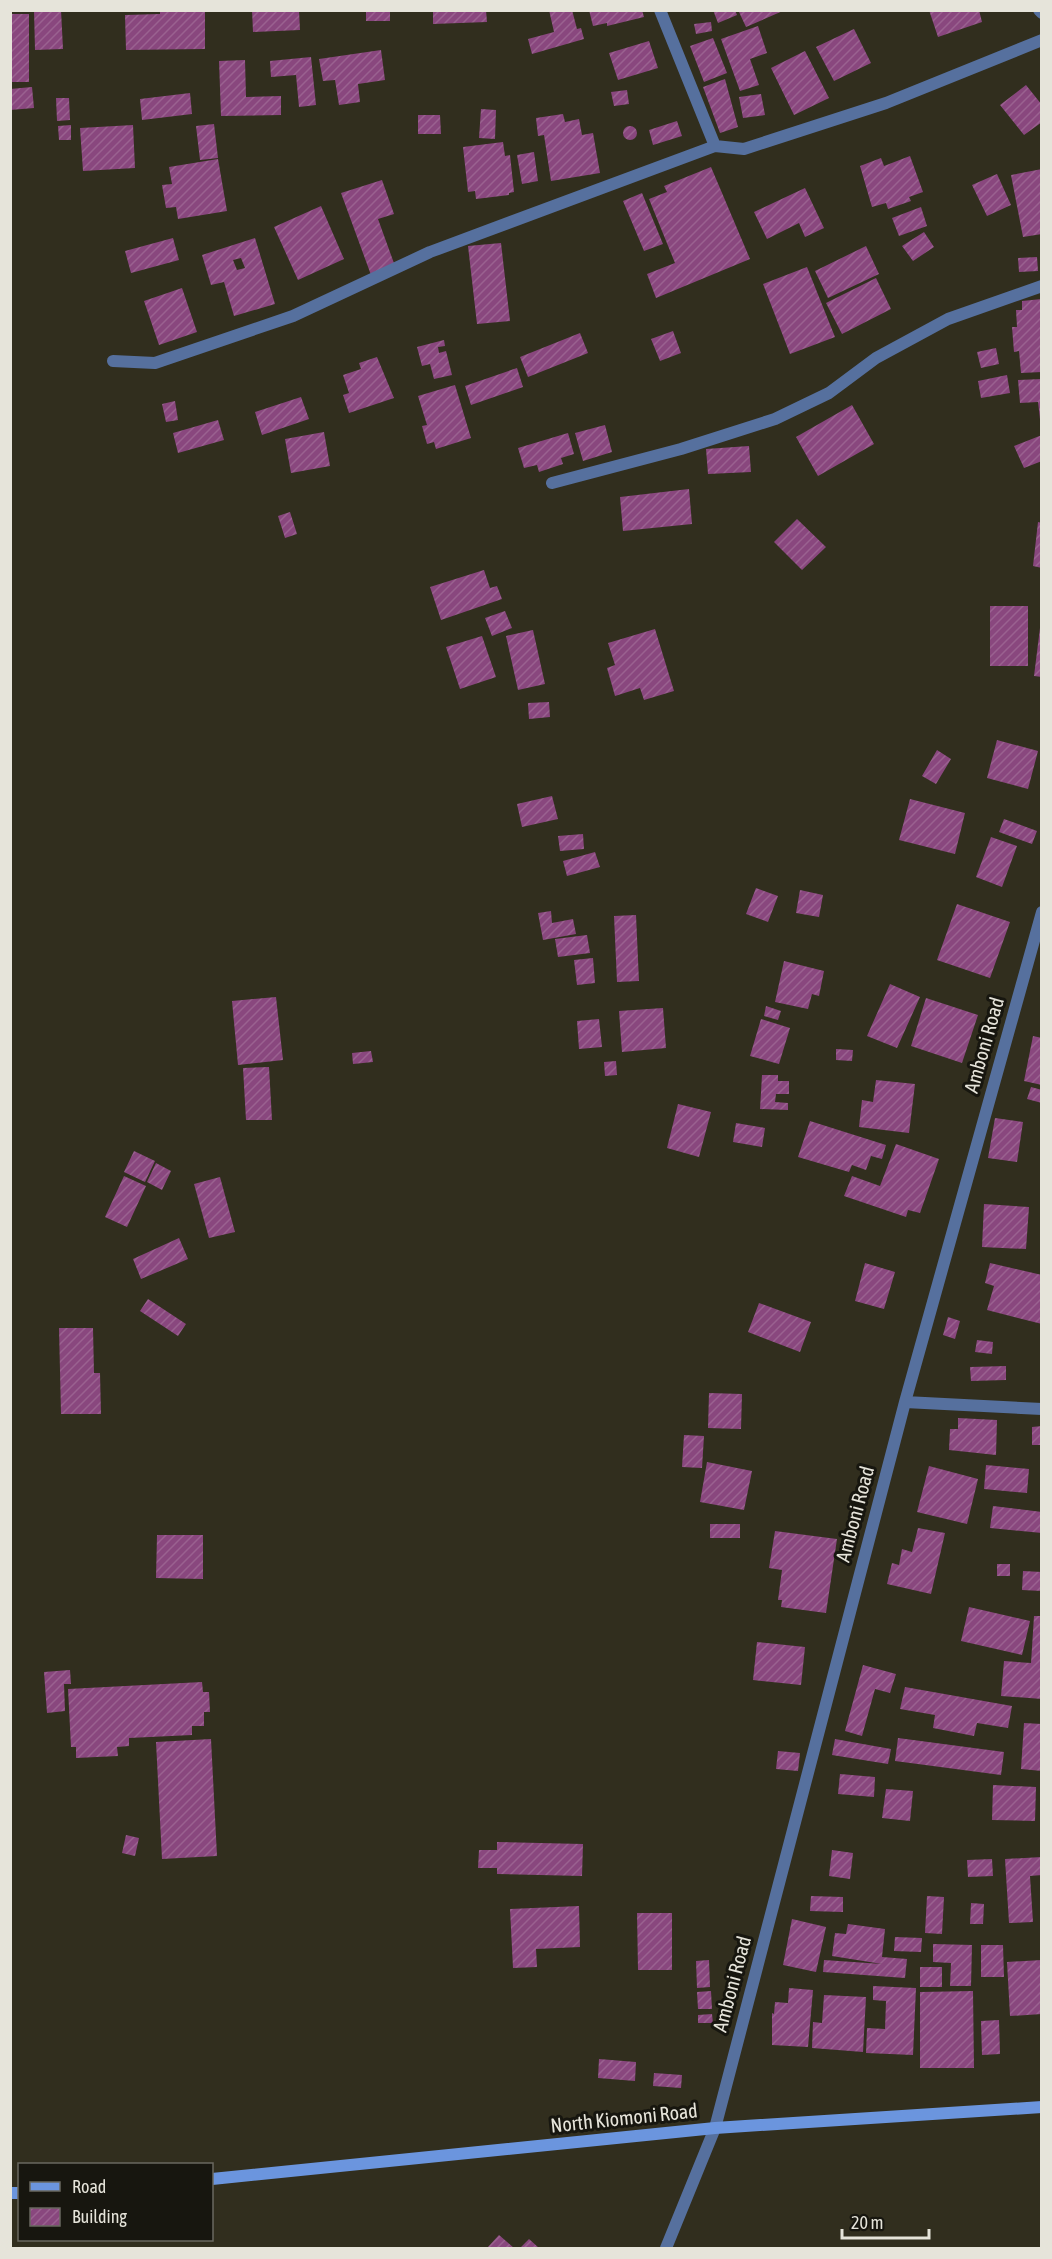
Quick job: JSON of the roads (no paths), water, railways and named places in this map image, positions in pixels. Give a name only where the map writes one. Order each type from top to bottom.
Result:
[{"type":"main road","name":"North Kiomoni Road","points":[[213,2179],[715,2128],[1041,2107]]},
{"type":"street","points":[[660,10],[715,146]]},
{"type":"street","points":[[113,361],[155,363],[293,316],[430,252],[715,146],[744,149],[864,110],[1041,40]]},
{"type":"street","points":[[552,483],[681,448],[775,419],[829,393],[876,358],[948,319],[1041,286]]},
{"type":"street","name":"Amboni Road","points":[[666,2248],[715,2128],[905,1402],[1041,912]]},
{"type":"street","points":[[905,1402],[1041,1409]]}]
